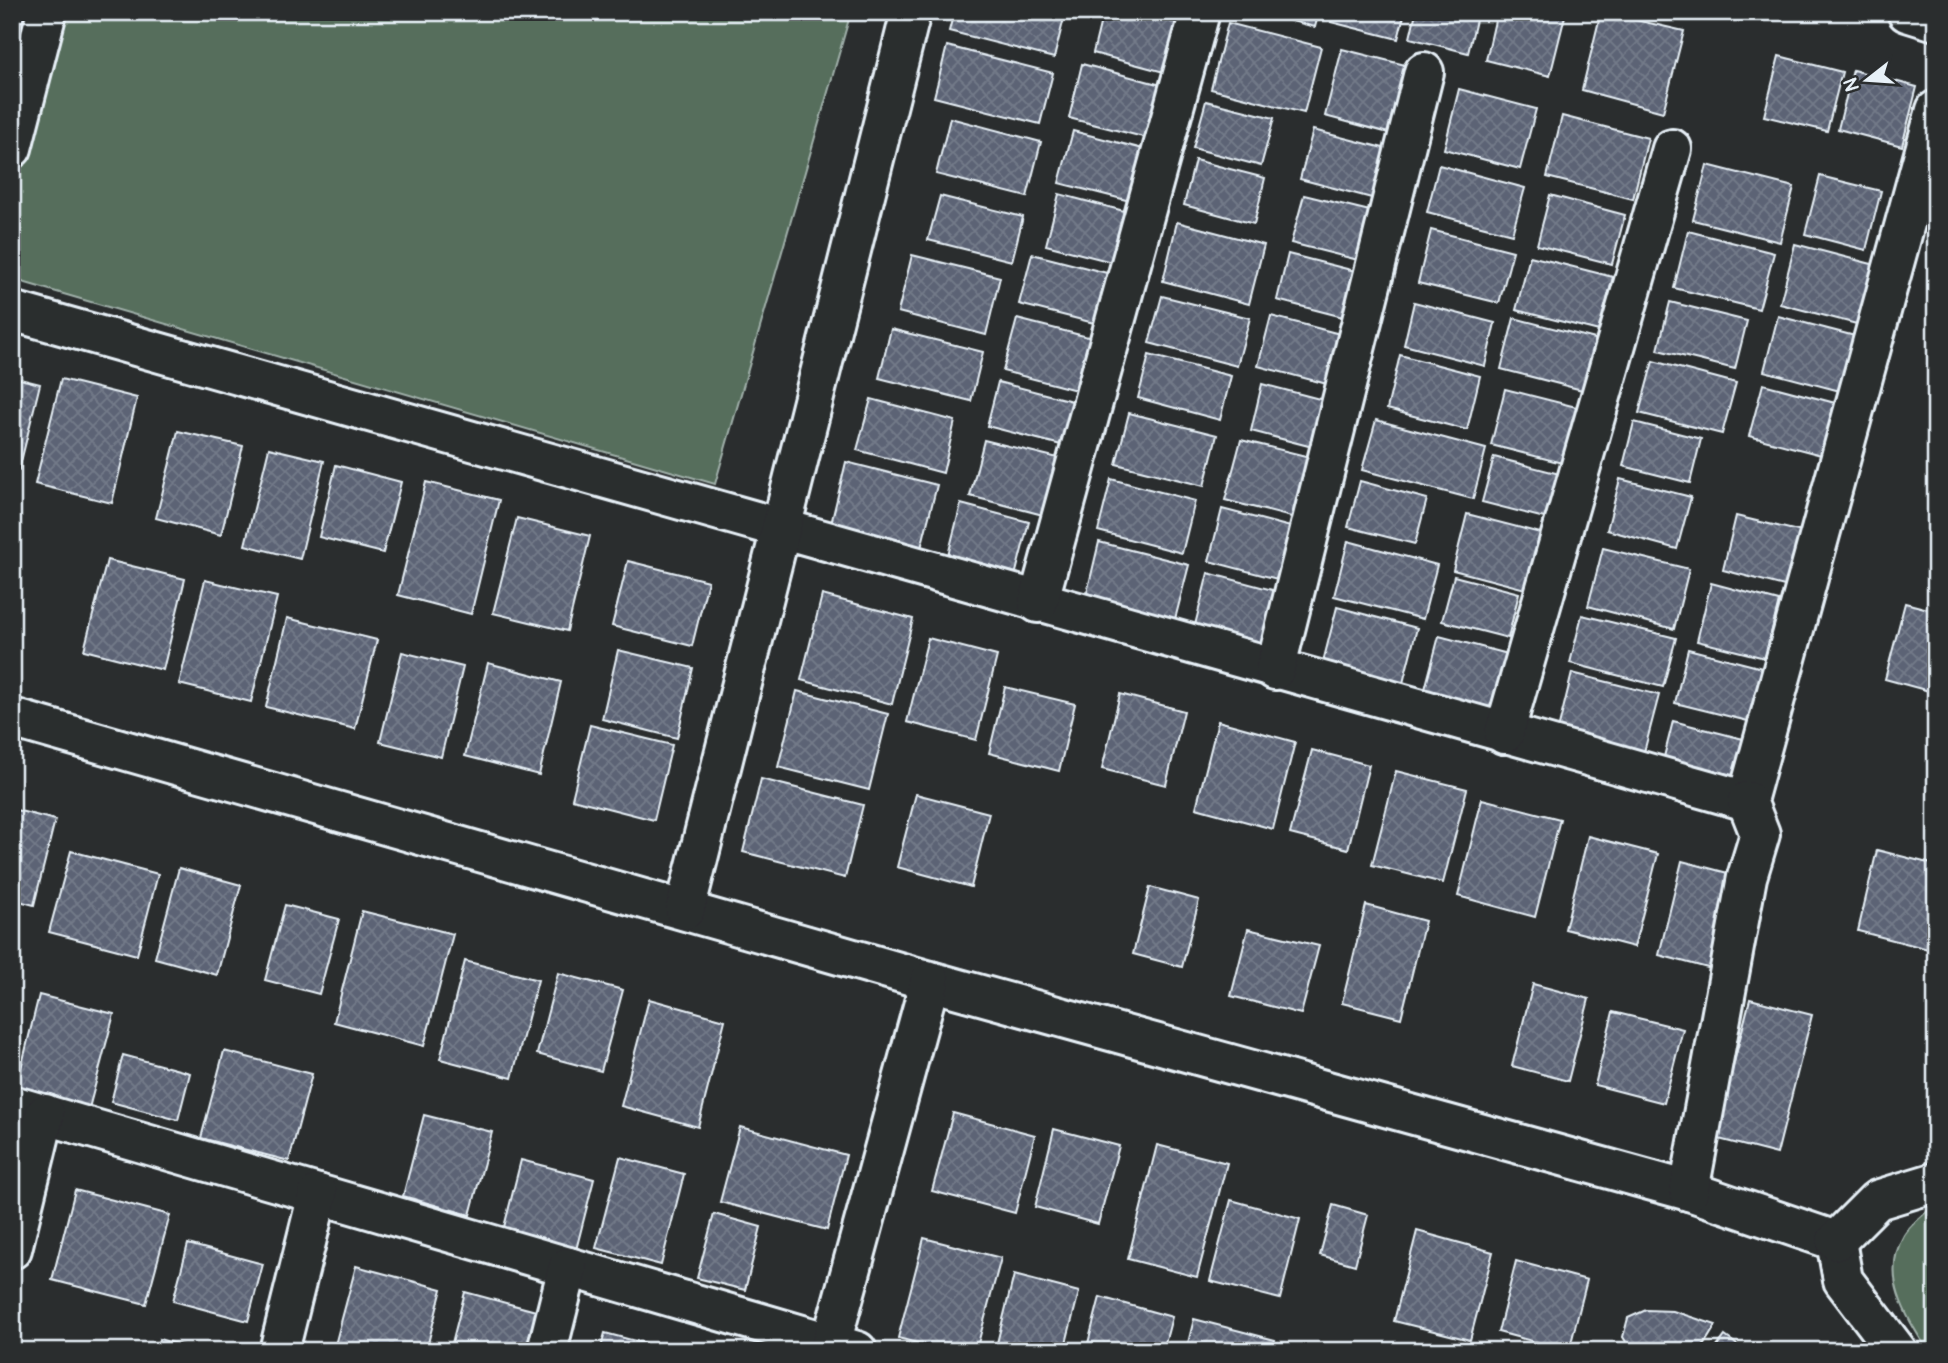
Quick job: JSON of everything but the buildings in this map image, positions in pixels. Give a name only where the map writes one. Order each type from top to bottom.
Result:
[{"type":"street","points":[[12,148],[47,12]]},
{"type":"street","points":[[685,910],[911,12]]},
{"type":"street","points":[[1038,603],[1200,12]]},
{"type":"street","points":[[1907,12],[1936,21]]},
{"type":"street","points":[[1275,670],[1424,72]]},
{"type":"street","points":[[1689,1191],[1747,877],[1760,834],[1746,801],[1936,110]]},
{"type":"street","points":[[1504,734],[1672,149]]},
{"type":"street","points":[[12,311],[1746,801]]},
{"type":"street","points":[[12,718],[930,981],[1689,1191],[1836,1241]]},
{"type":"street","points":[[12,1249],[29,1110],[839,1348],[930,981]]},
{"type":"street","points":[[1836,1241],[1877,1200],[1936,1182]]},
{"type":"street","points":[[279,1351],[317,1194]]},
{"type":"street","points":[[1836,1241],[1843,1280],[1897,1351]]},
{"type":"street","points":[[547,1351],[568,1267]]},
{"type":"green space","points":[[58,12],[851,12],[715,484],[12,279],[12,181]]},
{"type":"green space","points":[[1936,1204],[1936,1351],[1928,1351],[1904,1310],[1895,1280],[1895,1266],[1897,1250],[1904,1235]]}]
